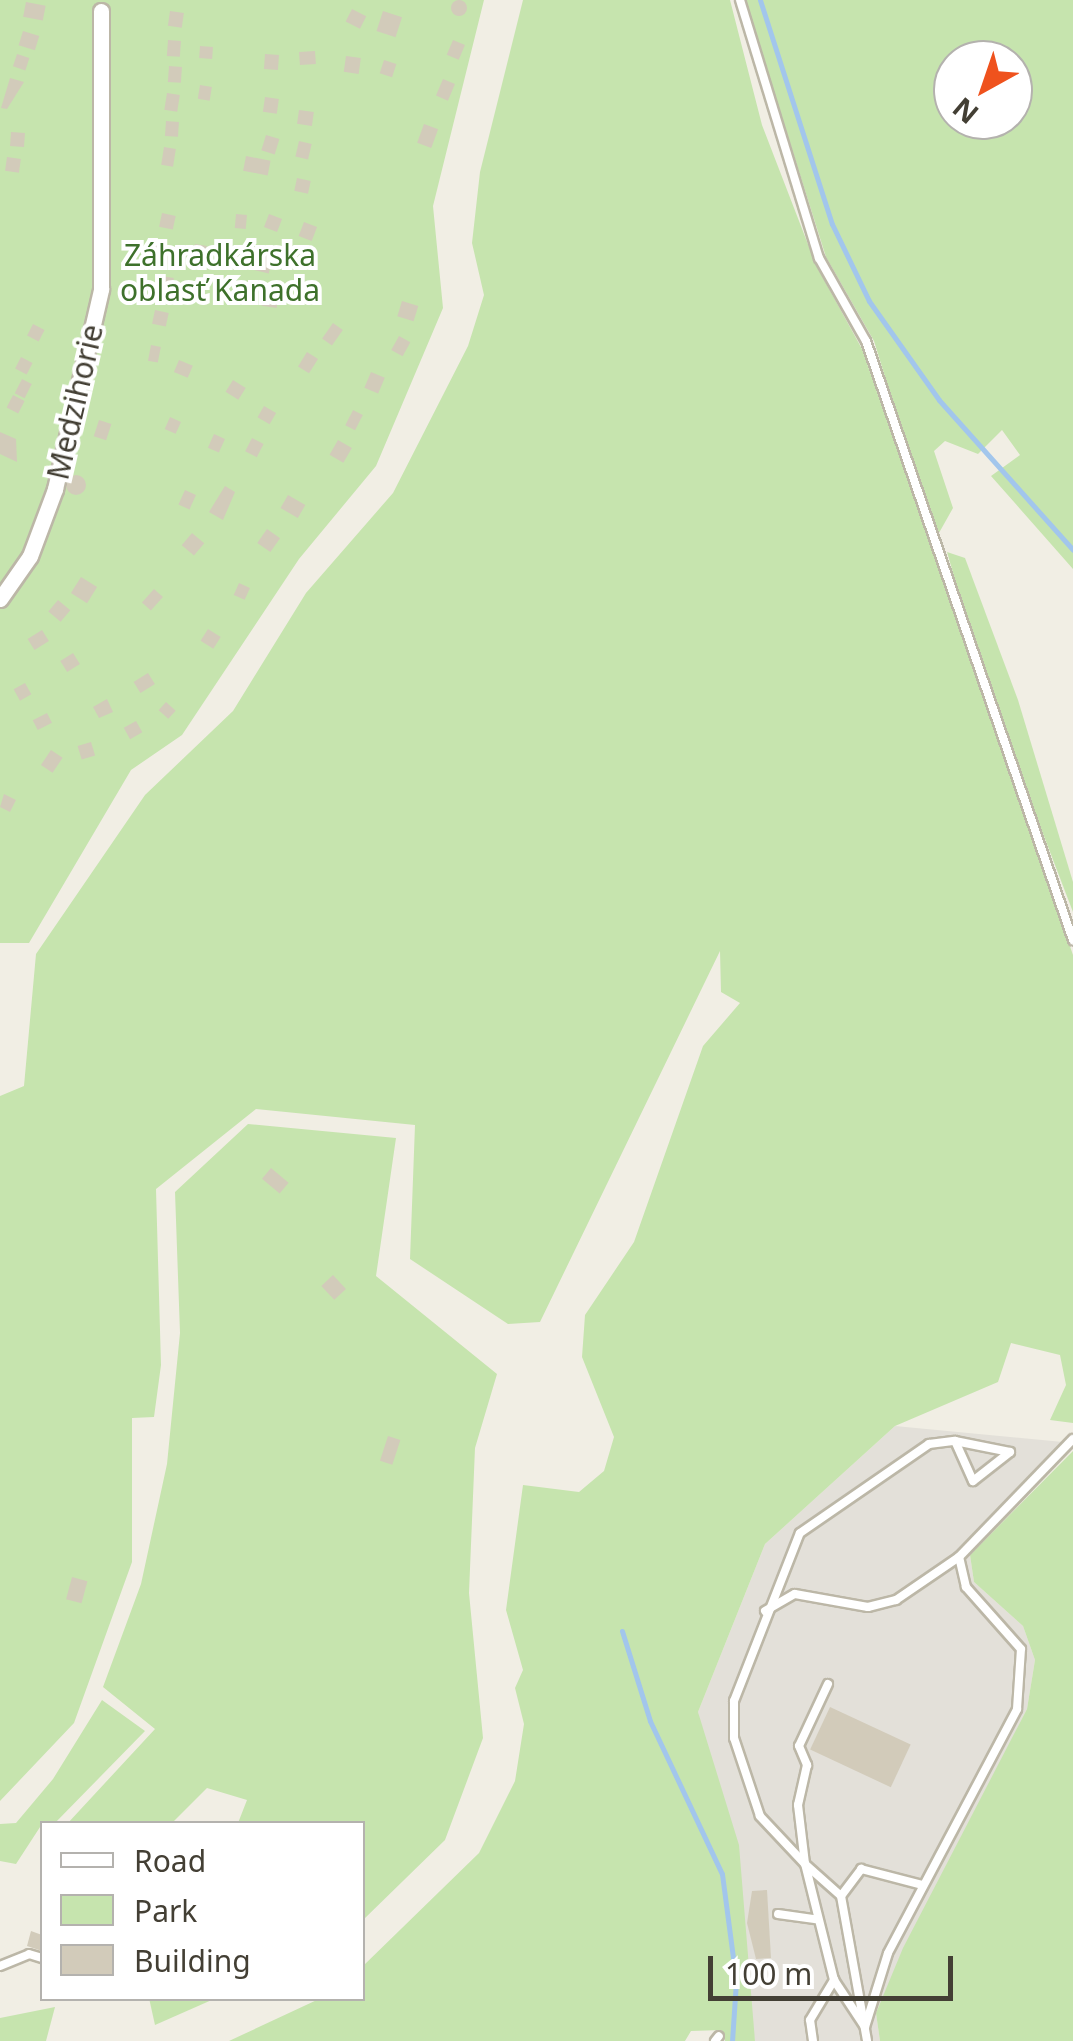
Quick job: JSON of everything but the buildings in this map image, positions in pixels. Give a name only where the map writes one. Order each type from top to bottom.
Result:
[{"type":"street","name":"Medzihorie","points":[[0,600],[30,556],[54,488],[101,289],[101,12]]},
{"type":"lane","points":[[740,0],[819,258],[866,341],[1073,940]]},
{"type":"lane","points":[[765,1611],[795,1594],[868,1607],[896,1600],[959,1558],[1073,1439]]},
{"type":"lane","points":[[867,2041],[841,1896],[760,1816],[734,1738],[734,1701],[765,1611],[800,1533],[929,1444],[955,1441],[1010,1452],[973,1481],[955,1441]]},
{"type":"lane","points":[[865,2028],[876,1981],[922,1885],[1017,1709],[1022,1649],[966,1587],[959,1558]]},
{"type":"lane","points":[[828,1684],[799,1746],[807,1766],[798,1805],[815,1919],[834,1980],[865,2028]]},
{"type":"lane","points":[[841,1896],[860,1869],[922,1885]]},
{"type":"lane","points":[[778,1914],[815,1919]]},
{"type":"lane","points":[[0,1966],[29,1954],[40,1957]]},
{"type":"lane","points":[[812,2041],[810,2020],[834,1980]]},
{"type":"shaded area","points":[[895,1426],[1073,1443],[970,1555],[974,1582],[1023,1626],[1035,1660],[1027,1709],[876,2012],[880,2041],[755,2041],[698,1712],[765,1544]]},
{"type":"green space","name":"Záhradkárska oblasť Kanada","points":[[0,0],[484,0],[433,206],[443,308],[376,466],[299,559],[182,735],[131,770],[29,943],[0,943]]},
{"type":"green space","points":[[523,0],[730,0],[762,125],[816,265],[862,349],[1073,955],[1073,1423],[1050,1420],[1066,1385],[1060,1355],[1011,1343],[998,1382],[895,1426],[765,1544],[698,1712],[739,1845],[755,2041],[725,2041],[722,2030],[691,2031],[685,2041],[229,2041],[315,2001],[365,2001],[365,1964],[479,1853],[515,1781],[524,1724],[515,1688],[523,1670],[506,1610],[523,1485],[579,1492],[604,1471],[614,1437],[582,1357],[585,1315],[634,1242],[703,1046],[740,1003],[721,992],[720,951],[540,1322],[508,1324],[410,1259],[415,1125],[256,1109],[156,1189],[161,1365],[154,1417],[132,1418],[132,1562],[74,1723],[0,1801],[0,1096],[24,1086],[36,954],[145,795],[233,711],[306,593],[393,493],[468,346],[484,295],[472,243],[480,172]]},
{"type":"green space","points":[[745,0],[1073,0],[1073,569],[991,476],[1020,455],[1002,430],[978,454],[945,441],[934,451],[953,508],[935,540],[874,341],[826,257]]},
{"type":"green space","points":[[947,552],[965,558],[1018,700],[1073,882],[1073,912],[983,677]]},
{"type":"green space","points":[[248,1124],[396,1138],[376,1276],[497,1374],[475,1448],[469,1593],[483,1738],[445,1840],[365,1918],[365,1821],[239,1821],[247,1800],[207,1788],[174,1821],[70,1821],[155,1729],[103,1687],[141,1584],[167,1464],[180,1333],[175,1192]]},
{"type":"green space","points":[[1073,1451],[1073,2041],[880,2041],[876,2013],[903,1948],[1027,1709],[1035,1660],[1023,1626],[974,1582],[970,1555]]},
{"type":"green space","points":[[102,1700],[145,1731],[57,1821],[40,1821],[16,1864],[0,1861],[0,1824],[16,1823],[53,1779]]},
{"type":"green space","points":[[150,2001],[209,2001],[155,2025]]},
{"type":"green space","points":[[55,2007],[46,2041],[0,2041],[0,2018]]},
{"type":"waterway","points":[[760,0],[832,224],[869,301],[939,400],[1073,550]]},
{"type":"waterway","points":[[622,1631],[650,1721],[722,1874],[736,1981],[732,2041]]}]
